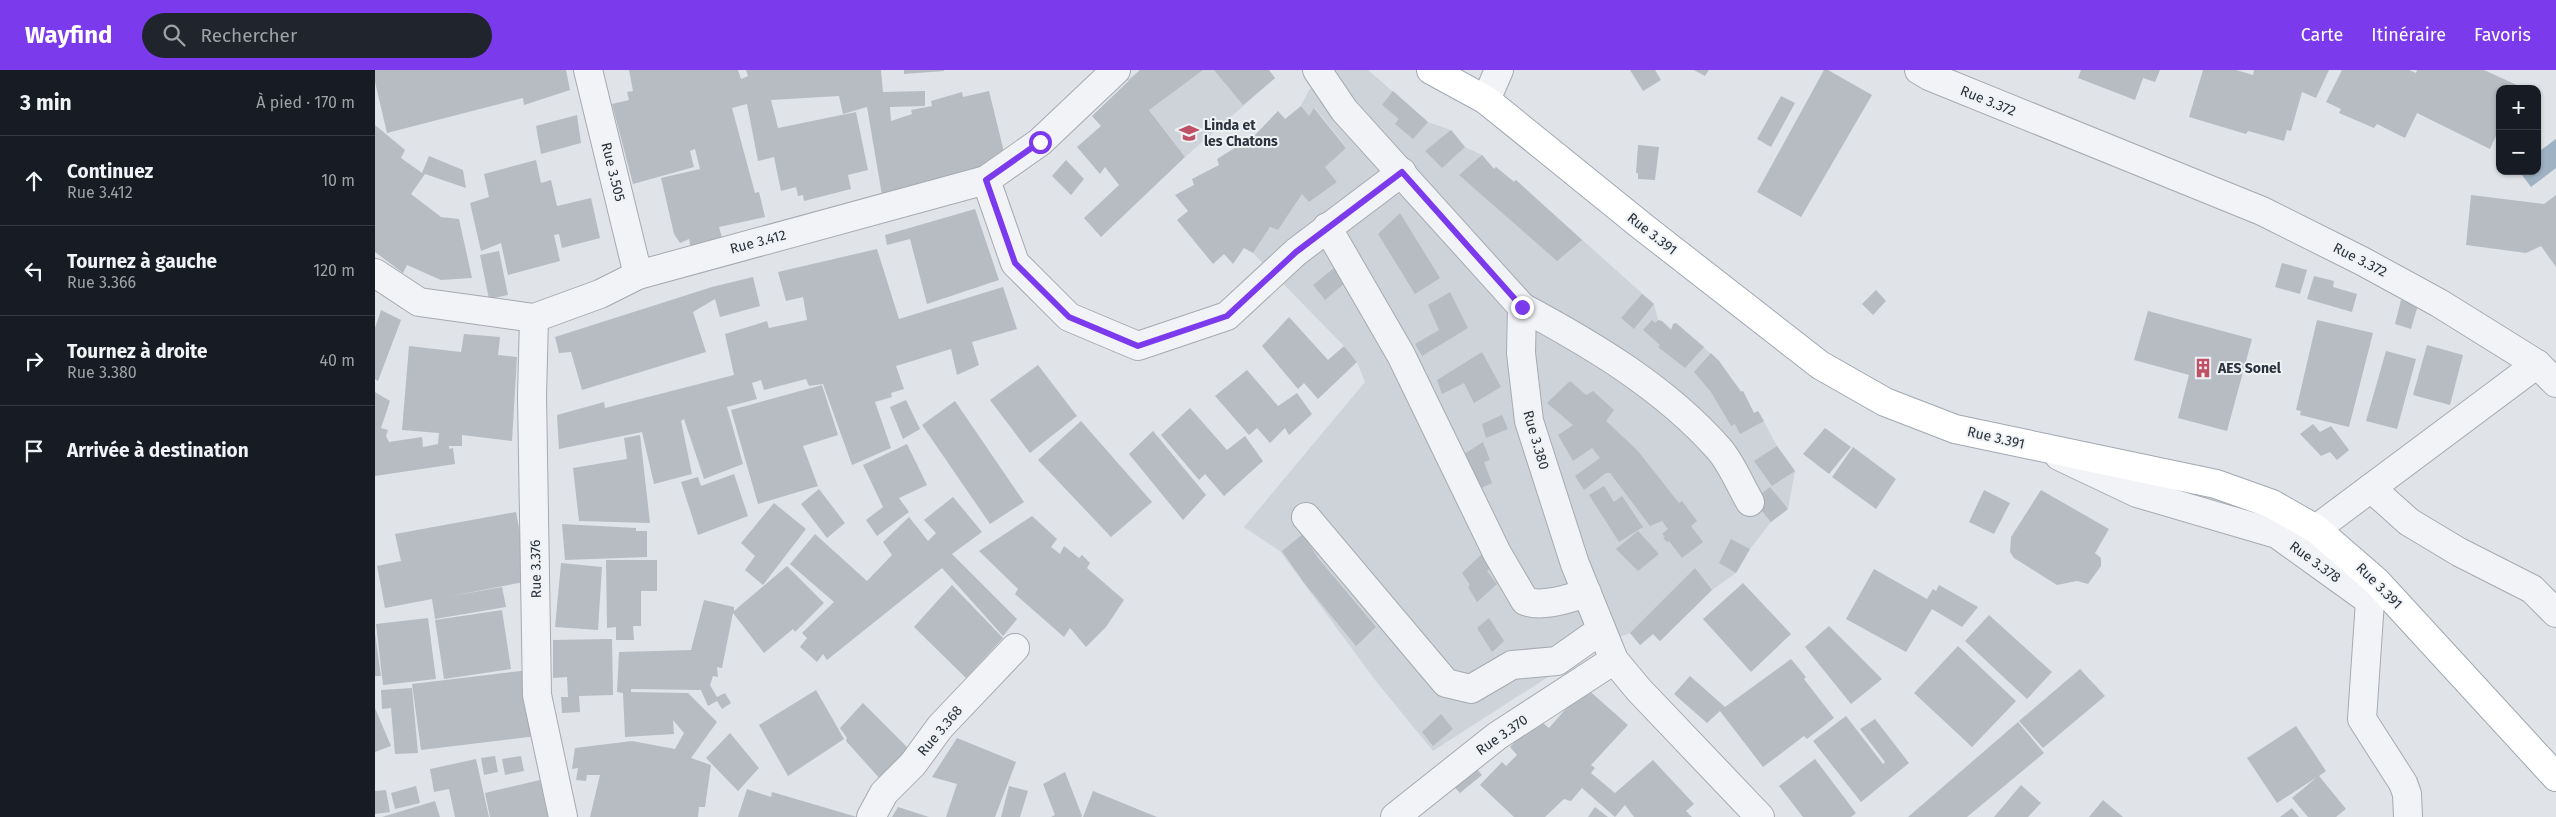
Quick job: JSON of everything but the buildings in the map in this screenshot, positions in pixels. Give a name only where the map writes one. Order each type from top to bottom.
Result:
[{"type":"main road","name":"Rue 3.391","points":[[1431,70],[1487,100],[1643,227],[1820,365],[1885,402],[1955,429],[2216,484],[2271,504],[2316,529],[2376,581],[2556,777]]},
{"type":"street","name":"Rue 3.505","points":[[588,70],[638,275]]},
{"type":"street","name":"Rue 3.412","points":[[375,273],[419,302],[534,318],[600,294],[638,275],[986,180],[1040,142],[1115,70]]},
{"type":"street","points":[[1317,70],[1344,110],[1522,307],[1591,344],[1670,402],[1720,450],[1750,502]]},
{"type":"street","points":[[1487,100],[1499,70]]},
{"type":"street","name":"Rue 3.372","points":[[1919,70],[1956,88],[2262,211],[2439,302],[2537,364],[2556,383]]},
{"type":"street","points":[[986,180],[1015,263],[1069,317],[1138,346],[1227,316],[1296,252],[1402,172]]},
{"type":"street","points":[[1327,227],[1401,354],[1497,553],[1525,601],[1531,603],[1545,602],[1587,593]]},
{"type":"street","name":"Rue 3.380","points":[[1522,307],[1521,354],[1529,421],[1587,593],[1614,660],[1645,697],[1760,817]]},
{"type":"street","name":"Rue 3.376","points":[[534,318],[532,396],[537,695],[563,817]]},
{"type":"street","points":[[2316,529],[2537,364]]},
{"type":"street","name":"Rue 3.378","points":[[2044,448],[2137,493],[2277,534],[2370,601],[2362,719],[2403,783],[2407,794],[2408,817]]},
{"type":"street","points":[[2371,488],[2409,522],[2459,552],[2532,589],[2556,613]]},
{"type":"street","points":[[1306,517],[1446,683],[1471,689],[1512,665],[1557,661],[1601,630]]},
{"type":"street","name":"Rue 3.368","points":[[871,817],[884,793],[913,764],[940,727],[1015,648]]},
{"type":"street","name":"Rue 3.370","points":[[1395,817],[1497,736],[1614,660]]},
{"type":"shaded area","name":"Linda et les Chatons","points":[[1140,70],[1269,70],[1275,78],[1185,157],[1127,80]]},
{"type":"shaded area","points":[[1333,70],[1368,70],[1428,122],[1451,130],[1465,147],[1482,155],[1494,169],[1496,167],[1513,181],[1516,180],[1539,204],[1541,203],[1654,304],[1658,320],[1671,329],[1676,323],[1719,361],[1741,391],[1743,391],[1754,413],[1758,411],[1777,446],[1795,471],[1788,509],[1771,522],[1750,549],[1736,573],[1712,590],[1660,641],[1653,634],[1640,645],[1630,633],[1596,646],[1433,751],[1375,680],[1280,551],[1244,527],[1365,382],[1357,362],[1344,346],[1253,253],[1270,227],[1278,230],[1302,194],[1309,202],[1337,182],[1325,167],[1346,147],[1315,108],[1309,116],[1301,106],[1309,90]]},
{"type":"water","points":[[2556,139],[2556,168],[2531,187],[2522,175],[2541,175],[2541,150]]},
{"type":"place","name":"Linda et les Chatons","points":[[1189,133]]},
{"type":"place","name":"AES Sonel","points":[[2203,368]]},
{"type":"route","points":[[1040,142],[986,180],[1015,263],[1069,317],[1138,346],[1227,316],[1296,252],[1402,172],[1522,307]]}]
